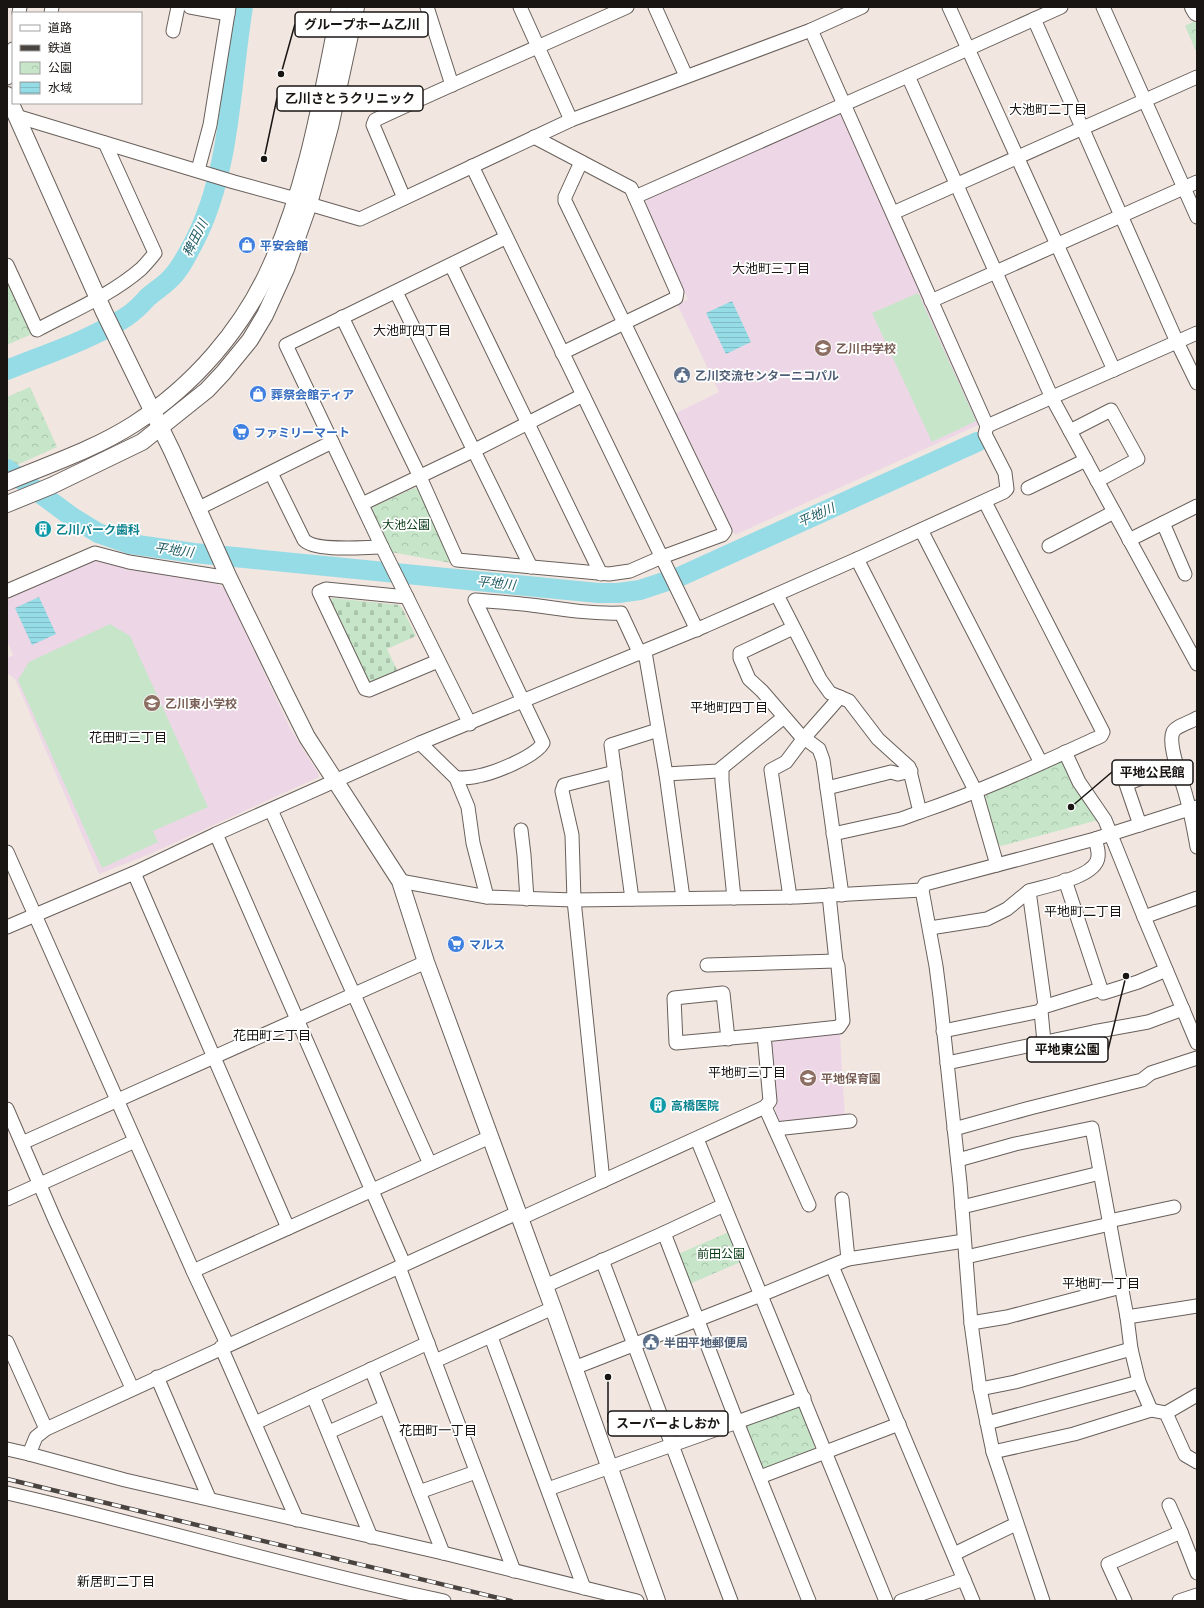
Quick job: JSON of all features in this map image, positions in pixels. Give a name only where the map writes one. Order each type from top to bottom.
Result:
[{"type":"main road","points":[[1194,7],[1197,12]]},
{"type":"street","points":[[173,32],[178,7]]},
{"type":"street","points":[[190,7],[228,10],[210,125],[200,171]]},
{"type":"street","points":[[7,482],[89,448],[133,424],[152,411],[194,376],[233,329],[271,266],[303,202],[309,153],[340,7]]},
{"type":"street","points":[[7,504],[51,486],[142,442],[207,390],[250,340],[265,315],[286,269],[303,202],[330,127],[356,7]]},
{"type":"street","points":[[427,7],[452,84]]},
{"type":"street","points":[[520,7],[571,120]]},
{"type":"street","points":[[404,198],[373,125],[375,120],[452,84],[538,48],[627,7]]},
{"type":"street","points":[[655,7],[686,76]]},
{"type":"street","points":[[12,115],[360,219],[571,120],[811,30],[862,7]]},
{"type":"street","points":[[949,7],[1114,370]]},
{"type":"street","points":[[635,197],[1061,7]]},
{"type":"street","points":[[1103,7],[1146,100],[1197,217]]},
{"type":"street","points":[[1034,19],[1177,342],[1197,383]]},
{"type":"street","points":[[7,927],[134,873],[216,834],[420,744],[642,653],[777,595],[985,502],[1007,489],[1005,473],[985,434],[987,426],[811,30]]},
{"type":"street","points":[[7,78],[12,54]]},
{"type":"street","points":[[908,76],[1052,398],[1197,664]]},
{"type":"street","points":[[893,213],[1197,77]]},
{"type":"street","points":[[7,95],[12,115],[122,350],[199,508],[227,572],[285,694],[308,736],[400,881],[426,962],[553,1308],[657,1601]]},
{"type":"street","points":[[534,137],[631,188],[677,292],[676,298],[562,353]]},
{"type":"street","points":[[7,265],[37,330],[101,305],[155,253],[105,143]]},
{"type":"street","points":[[342,317],[420,477],[457,560],[609,574],[630,571],[664,562],[722,535],[725,531],[565,201],[565,197],[581,162]]},
{"type":"street","points":[[472,166],[505,238],[697,630]]},
{"type":"street","points":[[931,301],[995,271],[1197,182]]},
{"type":"street","points":[[470,724],[388,560],[286,345],[505,238]]},
{"type":"street","points":[[451,265],[601,574]]},
{"type":"street","points":[[396,292],[531,568]]},
{"type":"street","points":[[987,426],[1197,333]]},
{"type":"street","points":[[362,504],[420,477],[583,395]]},
{"type":"street","points":[[1070,431],[1111,410],[1138,459],[1097,481]]},
{"type":"street","points":[[199,508],[332,442]]},
{"type":"street","points":[[1028,488],[1086,460]]},
{"type":"street","points":[[271,473],[304,540],[308,544],[339,548],[382,547]]},
{"type":"street","points":[[833,834],[901,819],[976,792],[1101,736],[1103,732],[985,502]]},
{"type":"street","points":[[1129,540],[1197,506]]},
{"type":"street","points":[[1050,546],[1114,512]]},
{"type":"street","points":[[1163,523],[1185,574]]},
{"type":"street","points":[[921,530],[1042,763]]},
{"type":"street","points":[[7,591],[95,553],[129,562],[227,572]]},
{"type":"street","points":[[857,559],[976,792],[997,865]]},
{"type":"street","points":[[404,592],[326,589],[319,592],[365,689],[369,690],[438,661]]},
{"type":"street","points":[[777,595],[820,679],[830,692],[849,701],[878,739],[909,767],[920,812]]},
{"type":"street","points":[[456,778],[478,776],[502,769],[539,749],[543,742],[475,600],[601,614],[621,613],[642,653],[653,692],[683,898]]},
{"type":"street","points":[[728,1038],[723,993],[674,998],[676,1044],[839,1027],[842,1025],[843,1021],[839,974],[836,961],[836,895],[833,834],[823,760],[819,749],[800,735],[749,679],[740,658],[740,653],[793,628]]},
{"type":"street","points":[[790,897],[771,770],[786,762],[804,738],[840,697]]},
{"type":"street","points":[[666,774],[714,772],[722,769],[784,717]]},
{"type":"street","points":[[1197,718],[1173,732],[1172,740],[1176,765],[1186,795],[1193,808],[1197,847]]},
{"type":"street","points":[[632,899],[611,745],[658,730]]},
{"type":"street","points":[[420,744],[456,778],[468,807],[473,843],[487,897]]},
{"type":"street","points":[[1065,752],[1079,782],[1105,820],[1197,1044]]},
{"type":"street","points":[[1140,825],[1126,784],[1176,765]]},
{"type":"street","points":[[722,769],[722,788],[734,898]]},
{"type":"street","points":[[827,788],[891,772],[898,774],[911,771]]},
{"type":"street","points":[[602,1181],[574,900],[572,835],[562,787],[564,785],[615,772]]},
{"type":"street","points":[[1043,1601],[993,1452],[980,1389],[971,1323],[958,1160],[944,1031],[936,966],[922,890],[925,884],[1110,835],[1193,808]]},
{"type":"street","points":[[271,810],[430,1164]]},
{"type":"street","points":[[521,830],[526,899]]},
{"type":"street","points":[[216,834],[372,1190],[402,1265],[428,1343],[514,1571]]},
{"type":"street","points":[[930,928],[987,919],[1007,909],[1028,891],[1086,873],[1097,861],[1098,851],[1095,839]]},
{"type":"street","points":[[7,852],[193,1271],[255,1423],[297,1520]]},
{"type":"street","points":[[134,873],[288,1228]]},
{"type":"street","points":[[1065,880],[1102,993],[1138,982],[1166,970]]},
{"type":"street","points":[[400,881],[487,897],[574,900],[790,897],[922,890]]},
{"type":"street","points":[[1028,891],[1043,1009],[1044,1042]]},
{"type":"street","points":[[1144,917],[1197,898]]},
{"type":"street","points":[[706,965],[836,961]]},
{"type":"street","points":[[22,1143],[426,962]]},
{"type":"street","points":[[944,1031],[1043,1009],[1101,989]]},
{"type":"street","points":[[947,1063],[1148,1022],[1183,1009]]},
{"type":"street","points":[[29,1454],[36,1437],[46,1428],[402,1265],[602,1181],[765,1107],[770,1101],[764,1035]]},
{"type":"street","points":[[954,1130],[1030,1108],[1142,1080],[1151,1074],[1197,1058]]},
{"type":"street","points":[[765,1107],[809,1205]]},
{"type":"street","points":[[7,1109],[55,1220],[132,1388]]},
{"type":"street","points":[[775,1129],[850,1121]]},
{"type":"street","points":[[958,1160],[1015,1144],[1092,1128],[1131,1349],[1139,1382],[1151,1410]]},
{"type":"street","points":[[193,1271],[490,1137]]},
{"type":"street","points":[[697,1139],[886,1601]]},
{"type":"street","points":[[7,1199],[135,1141]]},
{"type":"street","points":[[962,1207],[1100,1173]]},
{"type":"street","points":[[842,1199],[848,1259]]},
{"type":"street","points":[[545,1286],[724,1205]]},
{"type":"street","points":[[966,1257],[1174,1207]]},
{"type":"street","points":[[664,1233],[737,1422],[809,1601]]},
{"type":"street","points":[[574,1368],[761,1295],[848,1259],[964,1241]]},
{"type":"street","points":[[602,1260],[731,1601]]},
{"type":"street","points":[[832,1266],[973,1601]]},
{"type":"street","points":[[971,1323],[1007,1317],[1121,1287]]},
{"type":"street","points":[[1126,1316],[1197,1306]]},
{"type":"street","points":[[435,1361],[553,1308]]},
{"type":"street","points":[[491,1337],[584,1588]]},
{"type":"street","points":[[7,1342],[46,1428]]},
{"type":"street","points":[[255,1423],[428,1343]]},
{"type":"street","points":[[980,1389],[1015,1382],[1131,1349]]},
{"type":"street","points":[[371,1369],[443,1553]]},
{"type":"street","points":[[157,1377],[209,1498]]},
{"type":"street","points":[[987,1423],[1139,1382]]},
{"type":"street","points":[[313,1396],[371,1537]]},
{"type":"street","points":[[993,1452],[1074,1434],[1151,1410],[1166,1413],[1197,1396]]},
{"type":"street","points":[[548,1489],[804,1398]]},
{"type":"street","points":[[329,1432],[385,1407]]},
{"type":"street","points":[[1166,1413],[1185,1455],[1197,1462]]},
{"type":"street","points":[[760,1477],[899,1424]]},
{"type":"street","points":[[7,1450],[29,1454],[125,1480],[209,1498],[297,1520],[443,1553],[637,1601]]},
{"type":"street","points":[[420,1492],[476,1472]]},
{"type":"street","points":[[7,1493],[436,1600]]},
{"type":"street","points":[[1169,1506],[1197,1573]]},
{"type":"street","points":[[954,1554],[1016,1524]]},
{"type":"street","points":[[1125,1601],[1108,1564],[1181,1532]]},
{"type":"street","points":[[901,1601],[964,1579]]},
{"type":"street","points":[[1178,1601],[1197,1595]]},
{"type":"shaded area","name":"乙川中学校","points":[[840,114],[848,122],[979,423],[978,425],[735,535],[676,413],[719,392],[677,304],[688,299],[645,204],[647,199],[829,115]]},
{"type":"shaded area","name":"乙川東小学校","points":[[96,558],[157,573],[218,584],[225,589],[290,728],[319,777],[150,854],[99,874],[15,679],[7,673],[7,658],[13,655],[7,641],[7,599]]},
{"type":"shaded area","name":"平地保育園","points":[[837,1033],[840,1035],[845,1117],[780,1124],[776,1114],[769,1042],[773,1038]]},
{"type":"green space","points":[[1195,21],[1197,24],[1197,53],[1185,26]]},
{"type":"green space","points":[[7,279],[32,334],[7,345]]},
{"type":"green space","points":[[918,293],[976,421],[932,442],[872,313]]},
{"type":"green space","points":[[30,387],[57,447],[12,467],[7,465],[7,397]]},
{"type":"green space","name":"大池公園","points":[[414,488],[419,490],[451,563],[391,552],[372,512],[373,507]]},
{"type":"green space","points":[[332,598],[399,605],[402,608],[416,636],[387,649],[398,672],[372,684],[367,682],[330,600]]},
{"type":"green space","points":[[110,624],[130,636],[208,807],[153,831],[158,842],[102,868],[18,680],[29,662]]},
{"type":"green space","points":[[1065,758],[1102,819],[1001,846],[998,843],[985,797],[988,793]]},
{"type":"green space","name":"前田公園","points":[[731,1231],[743,1261],[687,1285],[676,1255]]},
{"type":"green space","points":[[797,1406],[800,1407],[815,1441],[814,1450],[761,1470],[745,1429],[748,1424]]},
{"type":"water","points":[[732,301],[751,342],[726,354],[706,313]]},
{"type":"water","points":[[39,597],[56,634],[32,645],[15,608]]},
{"type":"waterway","name":"稗田川","points":[[7,370],[83,340],[126,317],[167,282],[180,267],[194,242],[206,214],[215,186],[228,127],[243,7]]},
{"type":"waterway","name":"平地川","points":[[7,469],[72,517],[98,533],[130,544],[194,553],[598,593],[618,593],[640,590],[679,577],[977,442]]},
{"type":"railway","points":[[7,1479],[511,1601]]},
{"type":"place","name":"グループホーム乙川","points":[[281,74]]},
{"type":"place","name":"乙川さとうクリニック","points":[[264,159]]},
{"type":"place","name":"平安会館","points":[[247,245]]},
{"type":"place","name":"乙川中学校","points":[[823,348]]},
{"type":"place","name":"乙川交流センターニコパル","points":[[682,375]]},
{"type":"place","name":"葬祭会館ティア","points":[[258,394]]},
{"type":"place","name":"ファミリーマート","points":[[241,432]]},
{"type":"place","name":"乙川パーク歯科","points":[[43,529]]},
{"type":"place","name":"乙川東小学校","points":[[152,703]]},
{"type":"place","name":"平地公民館","points":[[1071,807]]},
{"type":"place","name":"マルス","points":[[456,944]]},
{"type":"place","name":"平地東公園","points":[[1126,976]]},
{"type":"place","name":"平地保育園","points":[[808,1078]]},
{"type":"place","name":"高橋医院","points":[[658,1105]]},
{"type":"place","name":"半田平地郵便局","points":[[651,1342]]},
{"type":"place","name":"スーパーよしおか","points":[[608,1377]]},
{"type":"district","name":"大池町二丁目","points":[[1048,109]]},
{"type":"district","name":"大池町三丁目","points":[[771,268]]},
{"type":"district","name":"大池町四丁目","points":[[412,330]]},
{"type":"district","name":"平地町四丁目","points":[[729,707]]},
{"type":"district","name":"花田町三丁目","points":[[128,737]]},
{"type":"district","name":"平地町二丁目","points":[[1083,911]]},
{"type":"district","name":"花田町二丁目","points":[[272,1035]]},
{"type":"district","name":"平地町三丁目","points":[[747,1072]]},
{"type":"district","name":"平地町一丁目","points":[[1101,1283]]},
{"type":"district","name":"花田町一丁目","points":[[438,1430]]},
{"type":"district","name":"新居町二丁目","points":[[116,1581]]}]
